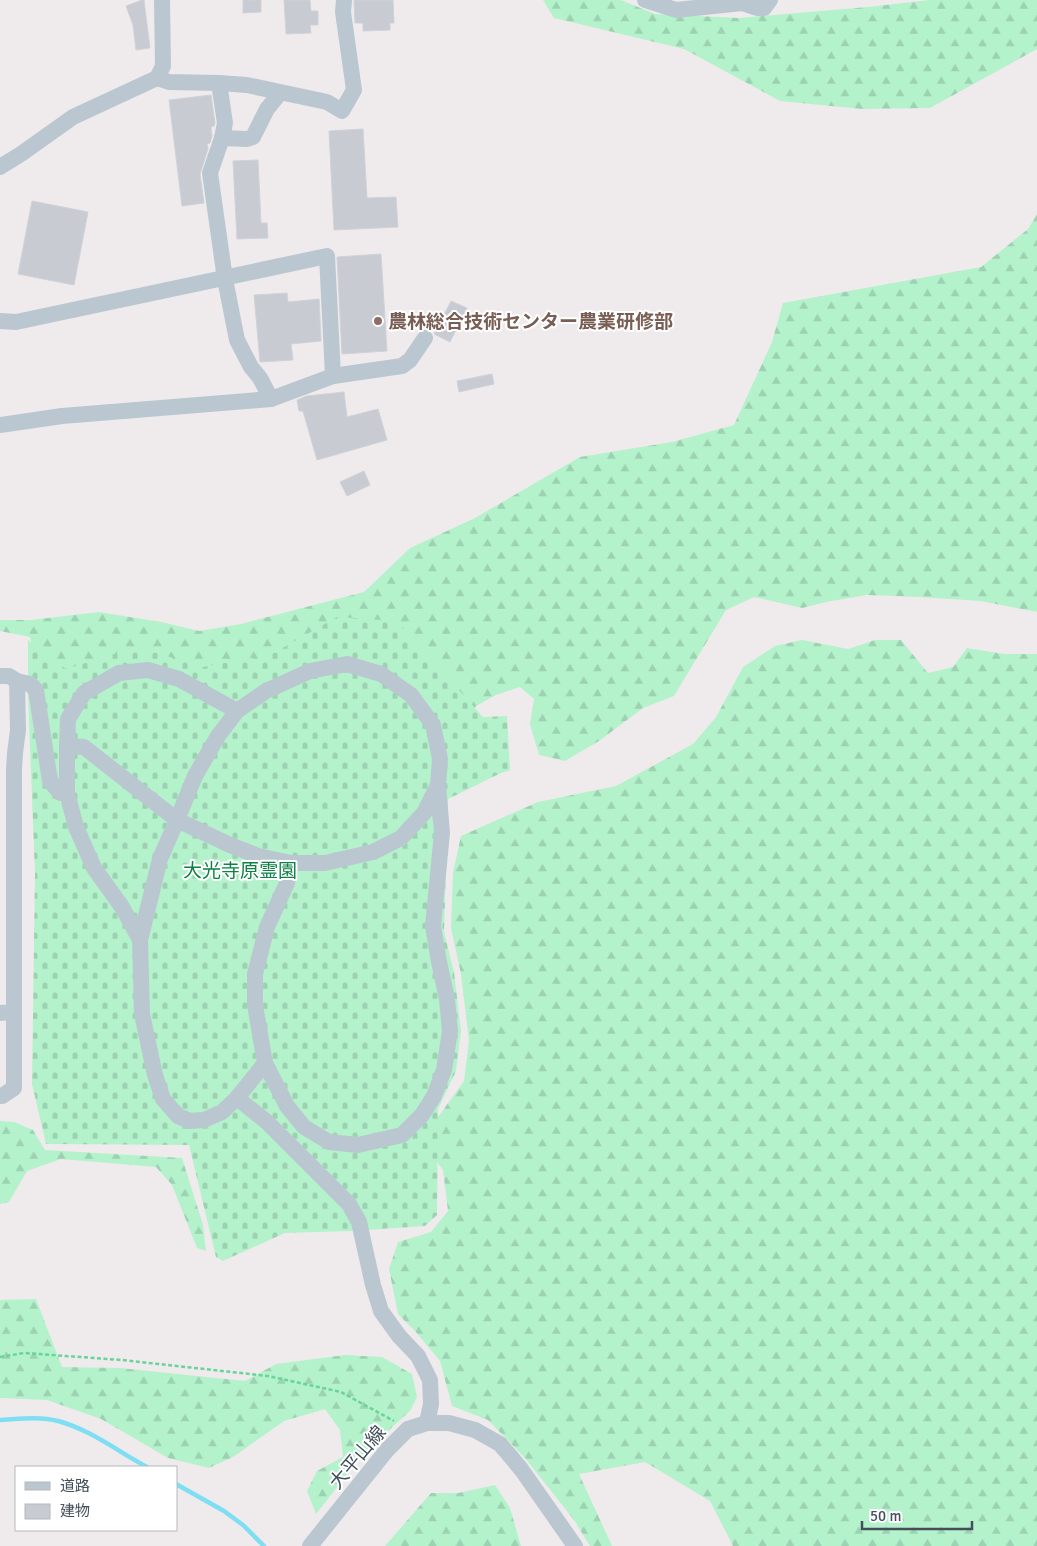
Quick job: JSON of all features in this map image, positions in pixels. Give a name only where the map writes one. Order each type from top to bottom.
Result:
[{"type":"street","points":[[0,167],[73,117],[157,78],[163,66],[162,0]]},
{"type":"street","points":[[157,78],[169,82],[248,85],[327,102],[342,111],[354,90],[343,12],[344,0]]},
{"type":"street","points":[[645,0],[676,10],[742,3],[757,8],[764,8],[770,0]]},
{"type":"street","points":[[219,83],[225,123],[210,173],[225,279],[237,340],[271,399]]},
{"type":"street","points":[[222,138],[247,139],[253,137],[267,109],[280,92]]},
{"type":"street","points":[[0,321],[16,322],[327,256],[332,376]]},
{"type":"street","points":[[0,425],[62,416],[271,399],[332,376],[402,366],[410,360],[426,338]]},
{"type":"street","points":[[265,1063],[237,1098],[222,1112],[204,1120],[190,1121],[178,1116],[163,1099],[155,1075],[142,1014],[140,940],[160,859],[196,776],[218,736],[237,711],[266,691],[310,671],[346,664],[381,674],[411,694],[433,726],[440,759],[438,785],[442,833],[433,926],[447,999],[450,1031],[444,1070],[434,1096],[422,1115],[402,1135],[358,1146],[329,1142],[304,1127],[292,1113],[265,1063],[255,1005],[256,974],[267,927],[287,883],[291,864]]},
{"type":"street","points":[[140,940],[122,907],[94,868],[76,827],[67,793],[68,720],[84,693],[119,673],[148,670],[179,679],[237,711]]},
{"type":"street","points":[[0,676],[9,676],[17,681],[30,684],[36,690],[50,781],[60,793],[67,793]]},
{"type":"street","points":[[0,1096],[14,1088],[7,1012],[7,752],[18,730],[17,681]]},
{"type":"street","points":[[67,746],[84,748],[177,820],[258,856],[291,864],[324,863],[373,852],[401,838],[424,813],[438,785]]},
{"type":"street","points":[[237,1098],[267,1122],[349,1204],[358,1222],[380,1311],[399,1336],[418,1356],[430,1380],[431,1404],[427,1423]]},
{"type":"street","name":"大平山線","points":[[310,1546],[386,1450],[408,1429],[427,1423],[449,1423],[475,1430],[500,1444],[522,1469],[575,1546]]},
{"type":"path","points":[[0,1357],[24,1353],[122,1360],[268,1376],[341,1392],[408,1429]]},
{"type":"green space","points":[[543,0],[621,0],[655,14],[739,18],[930,0],[1037,0],[1037,49],[930,108],[862,109],[780,101],[684,49],[554,18]]},
{"type":"green space","points":[[1037,214],[1037,612],[981,601],[919,597],[867,595],[802,608],[754,597],[726,610],[674,696],[643,708],[599,741],[565,761],[539,755],[530,724],[534,699],[520,687],[496,695],[476,706],[462,725],[67,701],[35,658],[30,637],[0,631],[0,620],[31,620],[99,612],[161,622],[199,631],[241,624],[364,592],[410,548],[475,518],[580,457],[672,442],[734,425],[772,342],[783,303],[981,267],[1028,229]]},
{"type":"green space","name":"大光寺原霊園","points":[[337,617],[397,621],[483,717],[507,716],[510,770],[448,799],[444,932],[454,972],[461,1031],[456,1071],[438,1109],[437,1215],[425,1226],[285,1233],[223,1261],[216,1257],[189,1145],[46,1144],[32,1084],[35,873],[28,697],[28,640],[66,669],[137,647],[203,667],[272,654]]},
{"type":"green space","points":[[802,640],[848,649],[875,640],[901,640],[928,673],[953,667],[967,648],[1004,654],[1037,654],[1037,1546],[733,1546],[710,1501],[645,1462],[579,1474],[612,1546],[590,1546],[574,1520],[525,1458],[488,1420],[452,1406],[440,1361],[398,1314],[389,1269],[398,1242],[431,1232],[448,1211],[443,1170],[428,1150],[431,1127],[464,1081],[469,1041],[461,974],[451,928],[453,873],[461,836],[538,802],[616,786],[693,744],[716,717],[743,667],[775,646]]},
{"type":"green space","points":[[0,1121],[14,1122],[33,1130],[45,1150],[182,1158],[203,1225],[206,1251],[197,1248],[172,1185],[156,1167],[61,1159],[27,1171],[9,1202],[0,1204]]},
{"type":"green space","points":[[36,1299],[62,1367],[120,1368],[245,1381],[276,1364],[345,1355],[382,1357],[412,1374],[417,1397],[410,1411],[364,1453],[316,1514],[307,1491],[317,1471],[343,1457],[340,1430],[325,1409],[284,1421],[233,1457],[209,1468],[168,1458],[101,1419],[47,1400],[0,1398],[0,1300]]},
{"type":"green space","points":[[495,1485],[510,1508],[521,1546],[385,1546],[431,1493],[458,1493]]},
{"type":"building","points":[[144,0],[150,48],[136,50],[133,25],[126,6]]},
{"type":"building","points":[[243,0],[261,0],[261,12],[243,13]]},
{"type":"building","points":[[284,0],[310,0],[311,11],[318,11],[318,25],[310,25],[311,33],[286,34]]},
{"type":"building","points":[[354,0],[393,0],[394,23],[390,23],[390,30],[363,31],[363,23],[355,23]]},
{"type":"building","points":[[211,95],[215,123],[211,127],[212,136],[210,143],[207,144],[208,149],[200,174],[204,203],[182,206],[169,100]]},
{"type":"building","points":[[363,129],[367,198],[396,197],[398,227],[334,230],[329,131]]},
{"type":"building","points":[[258,160],[261,223],[267,223],[268,238],[237,239],[233,161]]},
{"type":"building","points":[[32,201],[88,212],[74,285],[18,274]]},
{"type":"building","points":[[381,254],[387,351],[342,354],[337,257]]},
{"type":"building","points":[[287,293],[288,302],[319,299],[321,341],[291,344],[293,360],[260,362],[254,295]]},
{"type":"building","points":[[451,301],[467,308],[450,342],[434,334]]},
{"type":"building","points":[[492,374],[494,384],[459,392],[457,381]]},
{"type":"building","points":[[344,392],[347,417],[378,409],[387,440],[317,460],[303,411],[299,411],[297,400],[307,396]]},
{"type":"building","points":[[364,471],[370,485],[347,496],[340,482]]},
{"type":"waterway","points":[[0,1420],[29,1418],[58,1421],[81,1429],[145,1466]]},
{"type":"waterway","points":[[178,1485],[224,1511],[243,1525],[264,1546]]},
{"type":"place","name":"農林総合技術センター農業研修部","points":[[378,321]]}]
